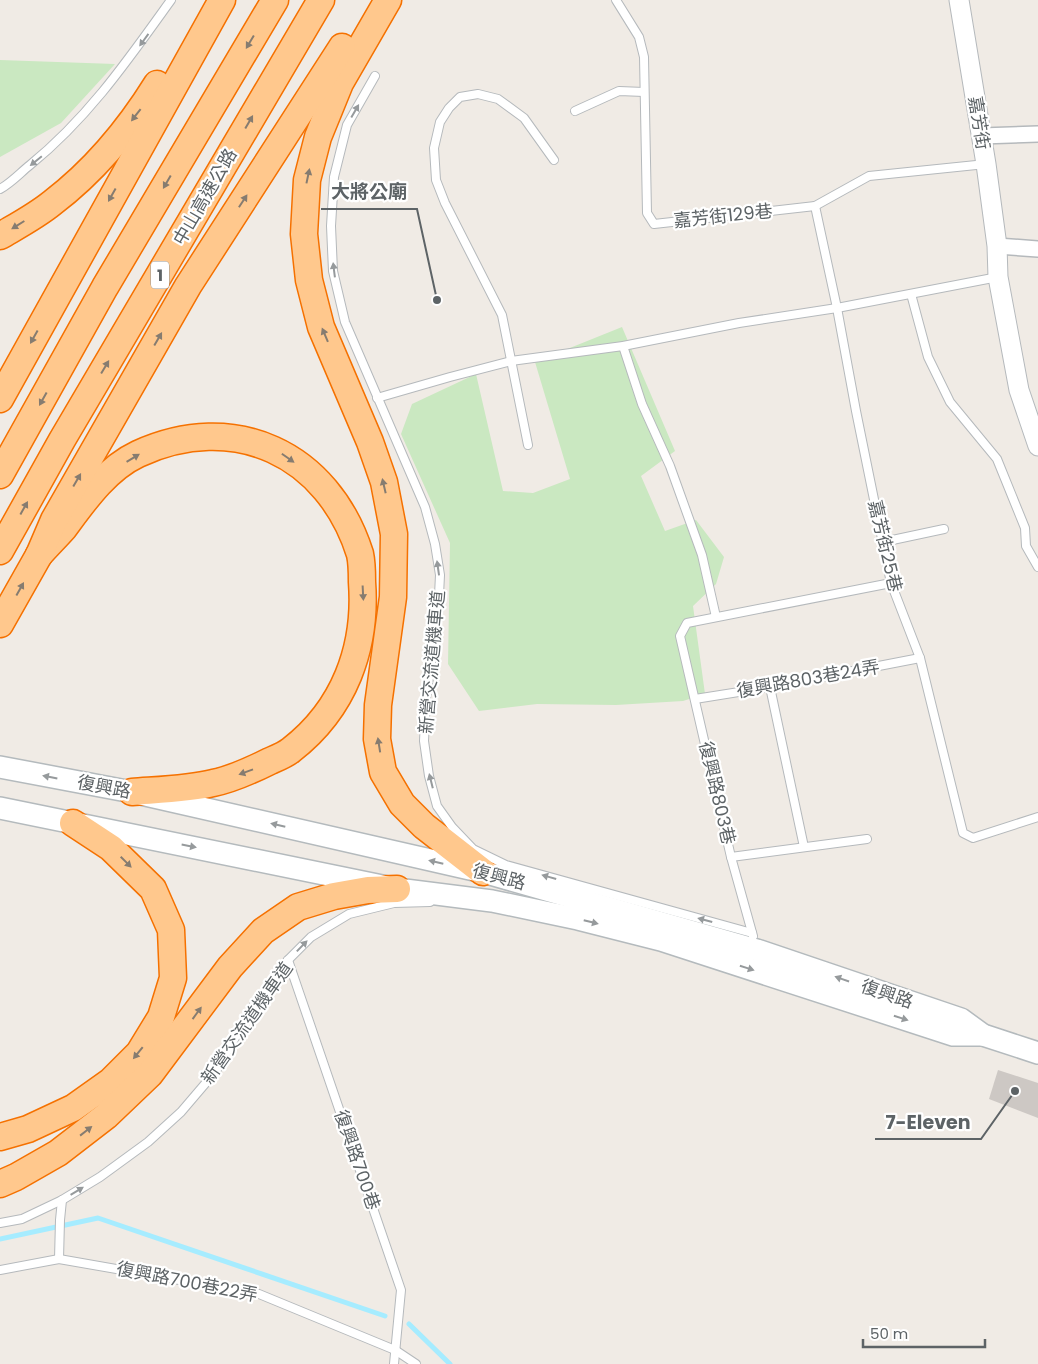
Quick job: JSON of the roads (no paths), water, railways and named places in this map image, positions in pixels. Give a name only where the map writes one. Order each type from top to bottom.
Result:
[{"type":"highway","points":[[0,236],[51,204],[86,174],[114,143],[145,104],[208,0]]},
{"type":"highway","points":[[0,399],[222,0]]},
{"type":"highway","points":[[0,475],[105,287],[275,0]]},
{"type":"highway","name":"中山高速公路","points":[[0,551],[62,440],[321,0]]},
{"type":"highway","points":[[0,624],[39,555],[54,520],[188,286],[372,0]]},
{"type":"highway","points":[[388,0],[340,83],[318,137],[307,180],[304,234],[309,280],[321,327],[370,442],[381,474],[394,534],[393,598],[378,705],[377,739],[383,772],[402,804],[424,826],[484,872]]},
{"type":"highway","points":[[39,555],[81,504],[111,472],[136,455],[172,441],[211,436],[242,439],[276,450],[309,473],[332,497],[350,527],[360,556],[364,598],[361,632],[354,662],[342,692],[319,724],[290,751],[253,770],[213,784],[132,792]]},
{"type":"highway","points":[[0,1137],[28,1129],[73,1108],[111,1081],[139,1053],[161,1017],[173,978],[171,930],[153,889],[111,848],[72,823]]},
{"type":"highway","points":[[0,1184],[16,1177],[58,1152],[106,1116],[150,1074],[230,967],[263,931],[298,906],[368,890],[397,889]]},
{"type":"main road","name":"復興路","points":[[0,767],[132,792],[484,872],[755,941],[961,1020],[983,1035],[1038,1053]]},
{"type":"main road","name":"復興路","points":[[0,808],[397,889],[492,901],[578,919],[661,940],[953,1036],[983,1035]]},
{"type":"street","name":"嘉芳街","points":[[959,0],[986,164],[997,246],[998,277],[1019,390],[1036,437]]},
{"type":"street","points":[[981,136],[1038,134]]},
{"type":"street","points":[[997,246],[1038,249]]},
{"type":"lane","points":[[0,189],[54,146],[107,88],[147,36],[171,0]]},
{"type":"lane","name":"嘉芳街129巷","points":[[616,0],[638,37],[644,57],[647,213],[654,224],[815,206],[869,176],[986,164]]},
{"type":"lane","name":"新營交流道機車道","points":[[375,76],[347,125],[334,177],[331,226],[333,270],[345,322],[425,507],[434,544],[440,575],[438,615],[426,698],[424,740],[429,776],[437,806],[452,827],[473,849],[506,865],[755,941]]},
{"type":"lane","points":[[575,111],[619,91],[644,92]]},
{"type":"lane","points":[[528,445],[502,315],[445,203],[436,180],[434,148],[440,122],[449,108],[460,97],[478,94],[498,99],[524,118],[554,160]]},
{"type":"lane","name":"嘉芳街25巷","points":[[815,206],[838,308],[856,411],[891,583],[920,658],[963,834],[973,838],[1038,817]]},
{"type":"lane","points":[[377,398],[511,361],[623,346],[739,323],[838,308],[998,277]]},
{"type":"lane","points":[[911,294],[928,357],[950,402],[997,459],[1025,528],[1026,546],[1038,567]]},
{"type":"lane","points":[[623,346],[642,404],[670,466],[702,555],[716,617],[891,583]]},
{"type":"lane","points":[[883,542],[944,529]]},
{"type":"lane","name":"復興路803巷","points":[[716,617],[687,623],[680,636],[731,857],[755,941]]},
{"type":"lane","name":"復興路803巷24弄","points":[[695,699],[770,687],[920,658]]},
{"type":"lane","points":[[770,687],[804,847]]},
{"type":"lane","points":[[731,857],[867,839]]},
{"type":"lane","name":"新營交流道機車道","points":[[0,1223],[22,1219],[62,1200],[100,1177],[148,1142],[181,1112],[216,1071],[252,1008],[288,960],[311,937],[349,914],[394,903],[492,901]]},
{"type":"lane","name":"復興路700巷","points":[[288,960],[401,1290],[394,1364]]},
{"type":"lane","points":[[60,1259],[62,1200]]},
{"type":"lane","name":"復興路700巷22弄","points":[[0,1270],[60,1259],[259,1294],[395,1350],[416,1364]]},
{"type":"waterway","points":[[0,1239],[98,1218],[385,1316]]},
{"type":"waterway","points":[[409,1324],[450,1364]]},
{"type":"place","name":"大將公廟","points":[[437,300]]},
{"type":"place","name":"7-Eleven","points":[[1015,1091]]}]
